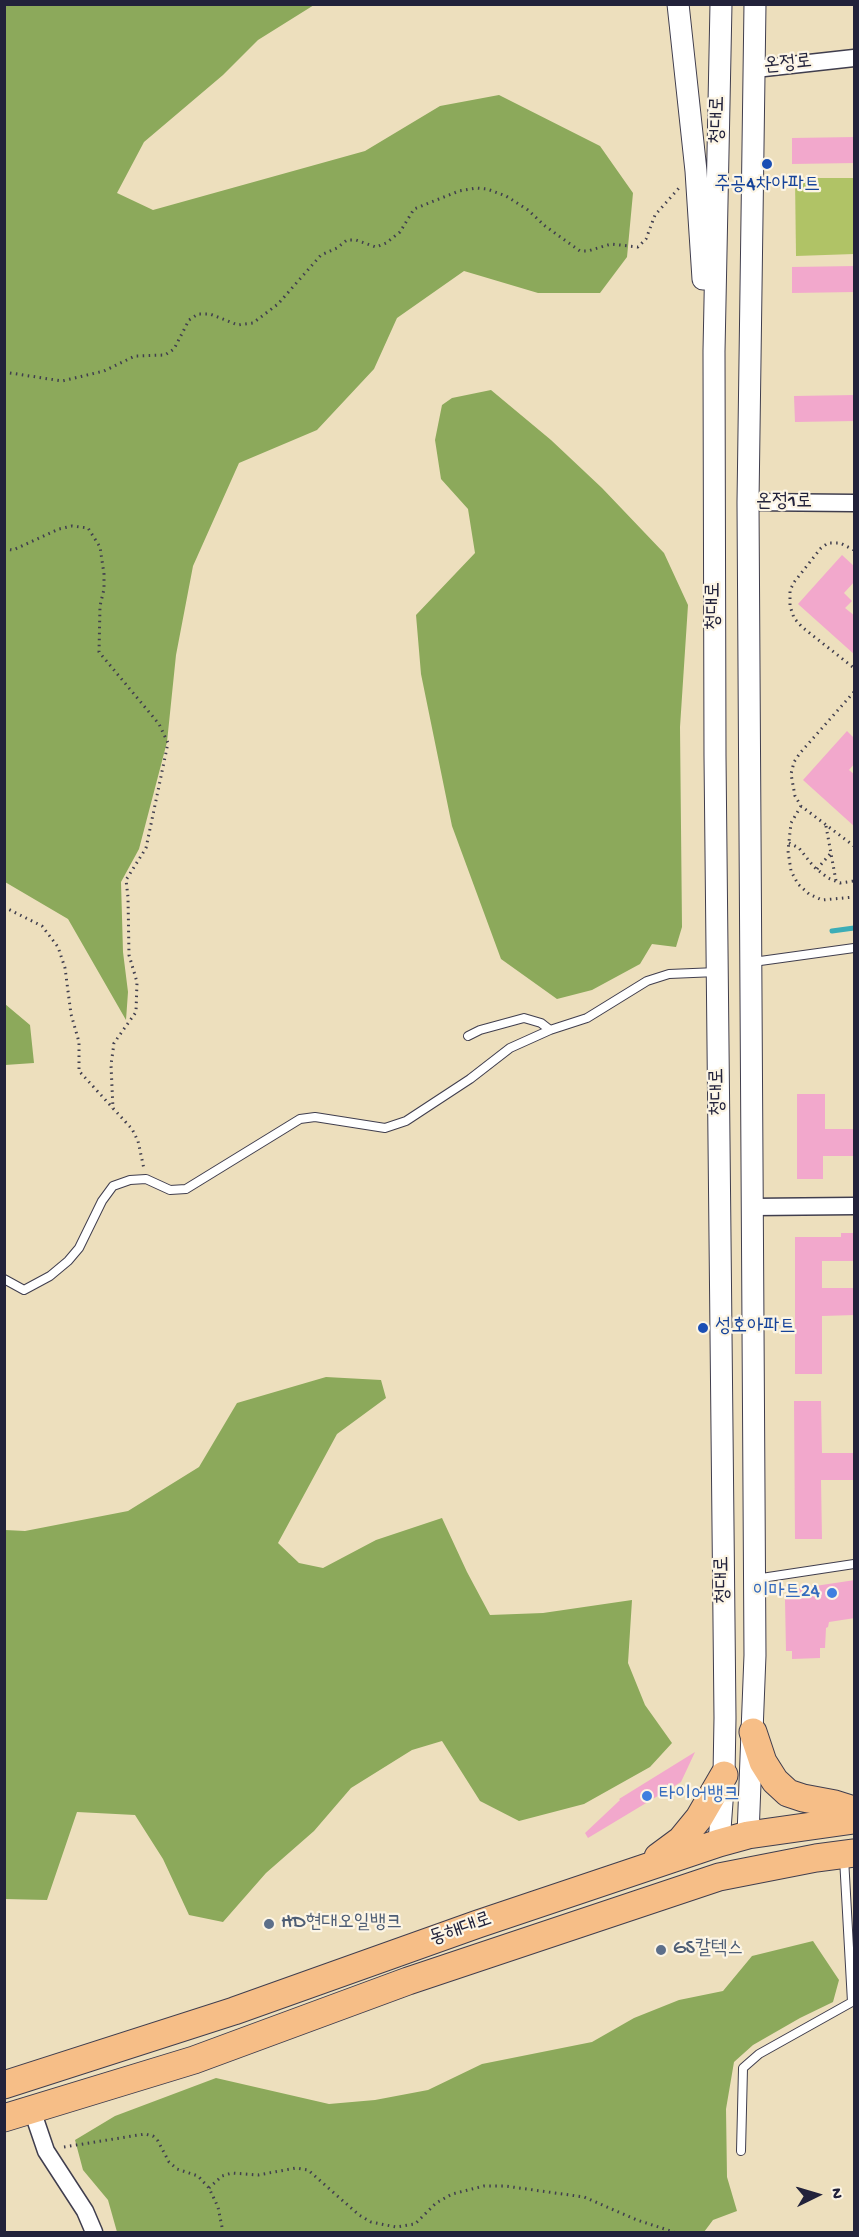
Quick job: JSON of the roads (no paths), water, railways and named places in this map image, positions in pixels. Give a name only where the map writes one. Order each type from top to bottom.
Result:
[{"type":"main road","points":[[753,1732],[763,1762],[775,1781],[788,1793],[855,1810]]},
{"type":"main road","points":[[643,1869],[681,1840],[699,1818],[724,1775]]},
{"type":"main road","name":"동해대로","points":[[4,2085],[234,2011],[466,1928],[719,1843],[748,1835],[855,1820]]},
{"type":"main road","points":[[747,1870],[748,1835]]},
{"type":"main road","points":[[719,1843],[719,1877]]},
{"type":"main road","name":"동해대로","points":[[4,2118],[194,2060],[408,1981],[719,1877],[747,1870],[849,1854]]},
{"type":"street","points":[[678,4],[696,171],[714,442]]},
{"type":"street","name":"청대로","points":[[719,1843],[724,1775],[724,1583],[714,442],[721,4]]},
{"type":"street","name":"청대로","points":[[748,1835],[753,1732],[754,1579],[748,502],[756,4]]},
{"type":"street","name":"온정로","points":[[720,69],[755,69],[855,58]]},
{"type":"street","name":"온정1로","points":[[714,503],[855,503]]},
{"type":"street","points":[[721,1208],[855,1206]]},
{"type":"street","points":[[724,1583],[754,1579]]},
{"type":"street","points":[[32,2110],[46,2151],[85,2211],[94,2232]]},
{"type":"lane","points":[[752,962],[855,948]]},
{"type":"lane","points":[[4,1279],[24,1290],[50,1276],[68,1261],[79,1248],[102,1201],[113,1186],[130,1180],[146,1179],[171,1190],[186,1189],[300,1119],[315,1117],[385,1128],[406,1121],[470,1079],[510,1048],[550,1030],[587,1018],[647,981],[669,974],[717,972]]},
{"type":"lane","points":[[468,1036],[480,1030],[524,1018],[541,1023],[550,1030]]},
{"type":"lane","points":[[754,1579],[855,1564]]},
{"type":"lane","points":[[741,2151],[742,2068],[759,2054],[852,2002],[849,1854]]},
{"type":"waterway","points":[[832,931],[854,928]]},
{"type":"place","name":"주공4차아파트","points":[[767,164]]},
{"type":"place","name":"성호아파트","points":[[703,1328]]},
{"type":"place","name":"이마트24","points":[[832,1593]]},
{"type":"place","name":"타이어뱅크","points":[[647,1796]]},
{"type":"place","name":"HD현대오일뱅크","points":[[269,1924]]},
{"type":"place","name":"GS칼텍스","points":[[661,1950]]}]
